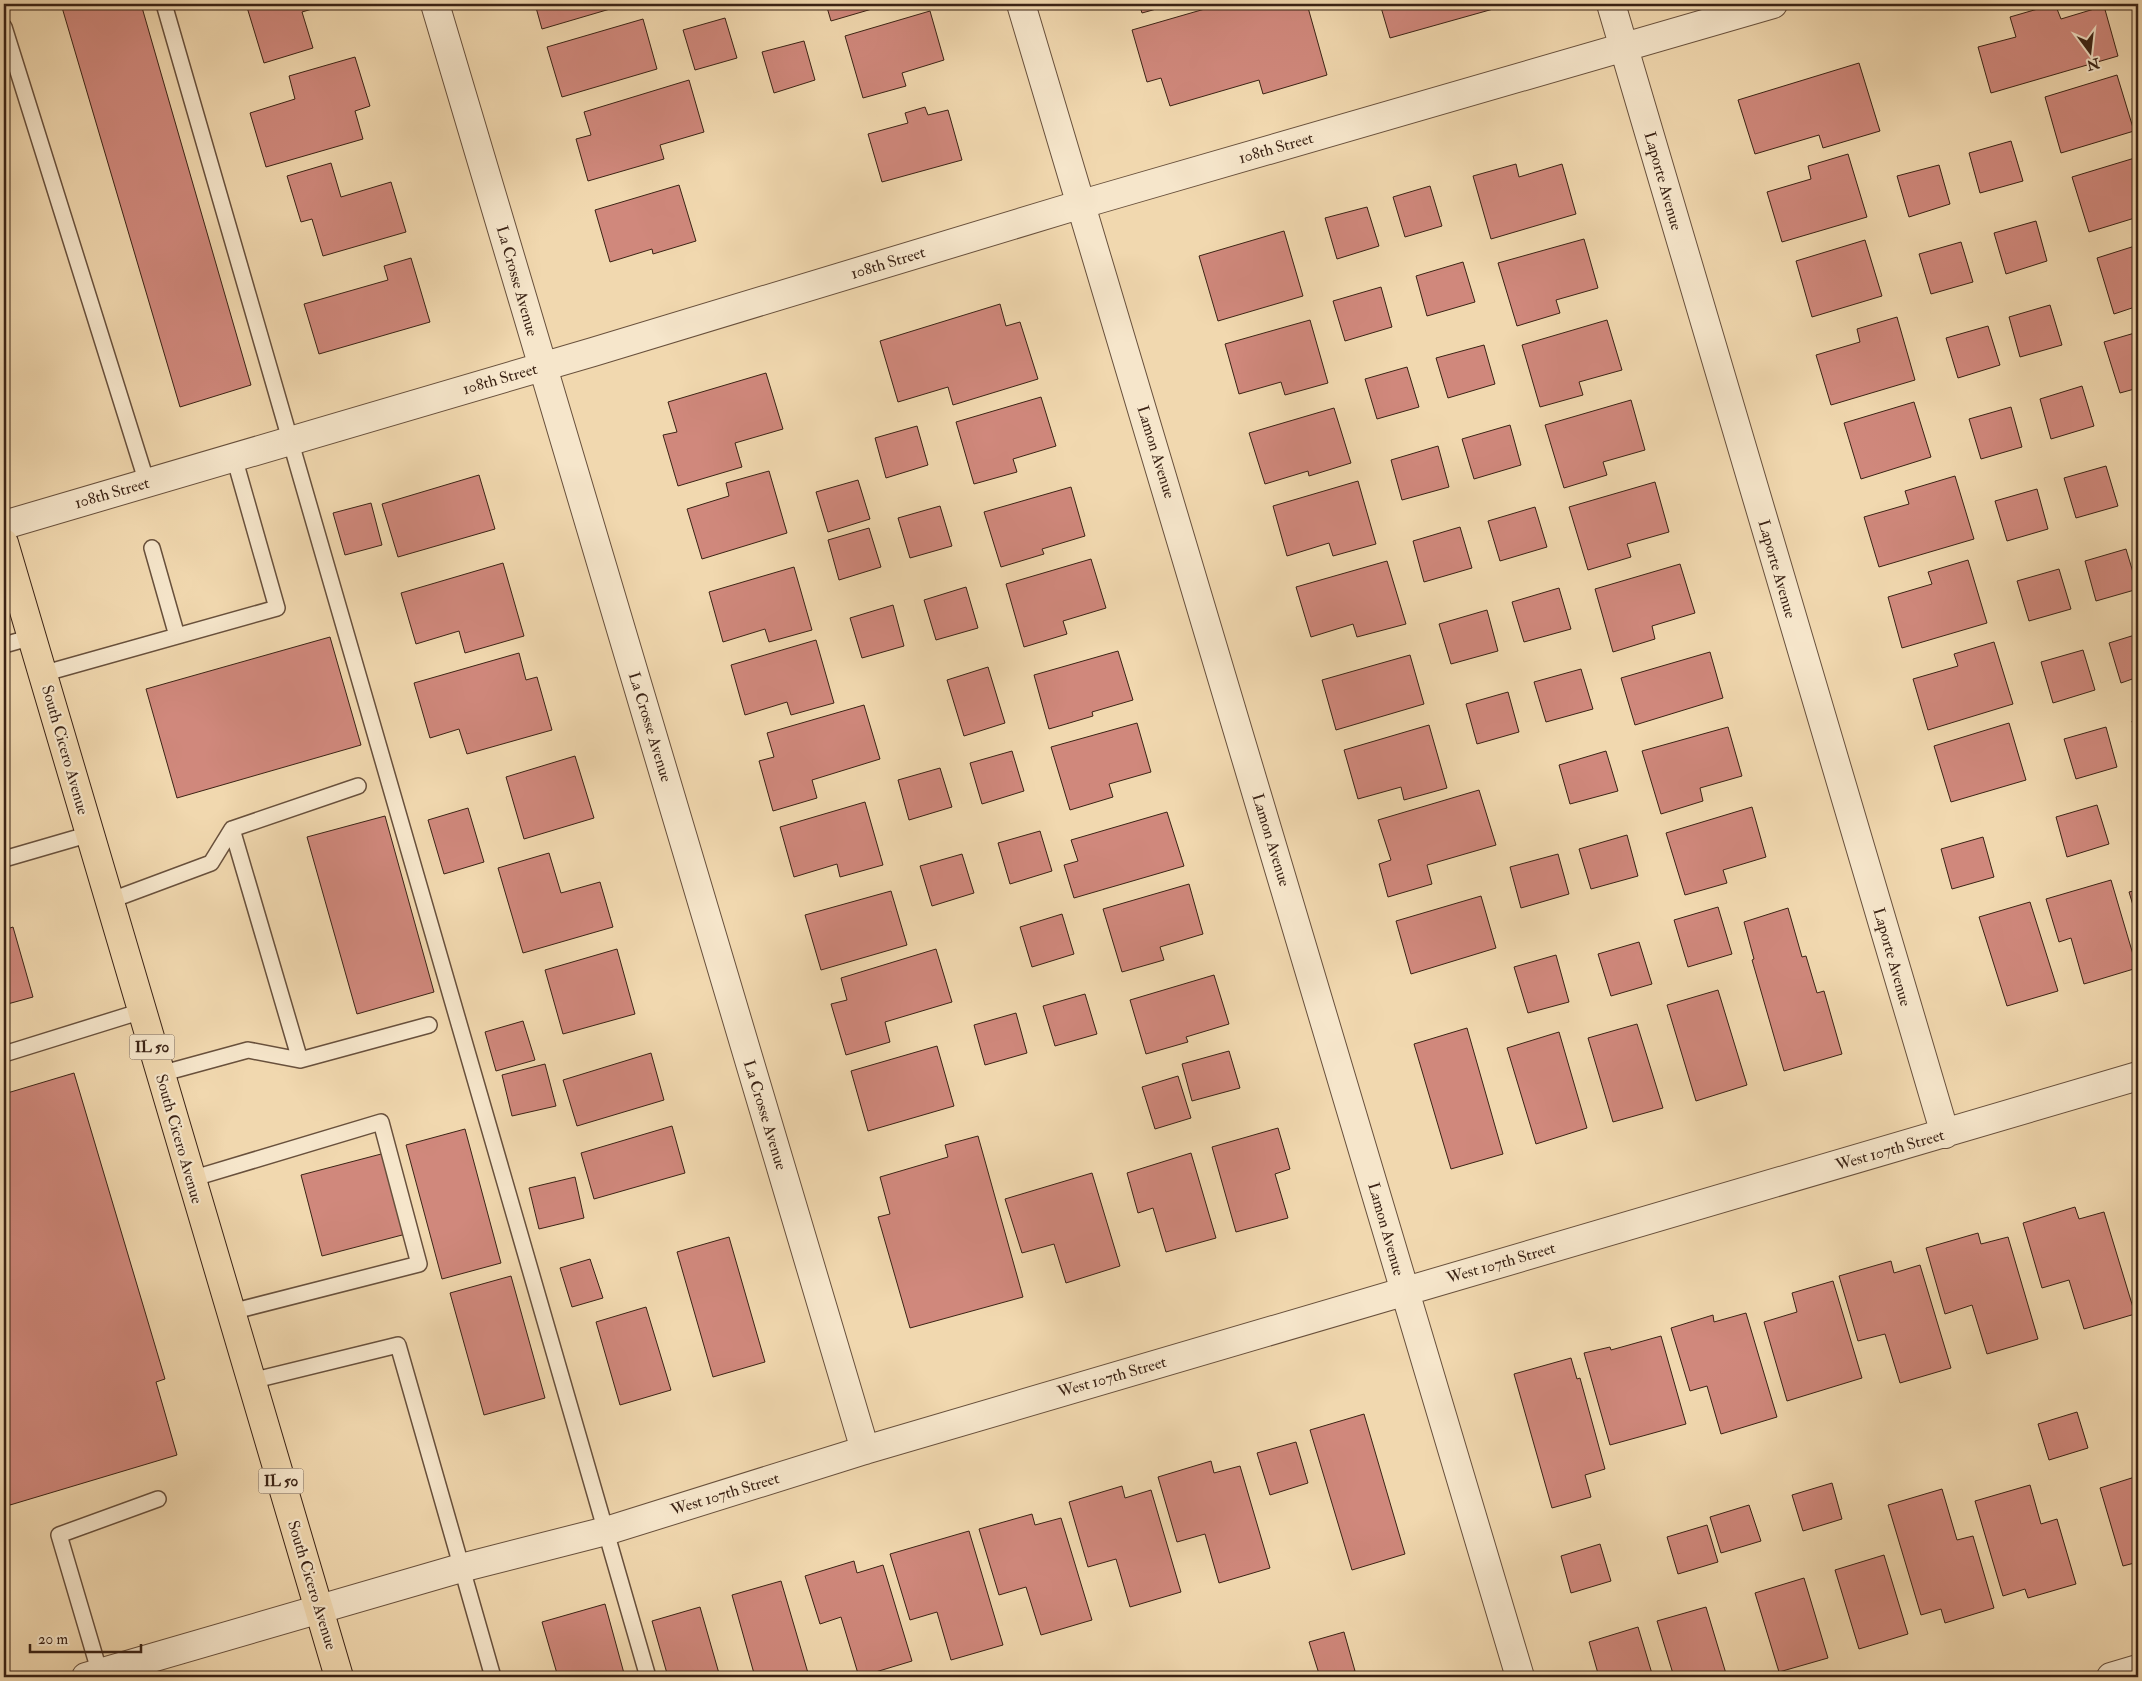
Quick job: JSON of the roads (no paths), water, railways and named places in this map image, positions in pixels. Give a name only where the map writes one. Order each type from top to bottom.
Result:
[{"type":"main road","name":"South Cicero Avenue","points":[[4,543],[339,1677]]},
{"type":"street","name":"La Crosse Avenue","points":[[435,4],[865,1450]]},
{"type":"street","name":"Lamon Avenue","points":[[1021,4],[1520,1677]]},
{"type":"street","name":"Laporte Avenue","points":[[1611,4],[1945,1134]]},
{"type":"street","name":"108th Street","points":[[4,525],[542,367],[1082,204],[1773,4]]},
{"type":"street","name":"West 107th Street","points":[[96,1676],[461,1568],[606,1531],[865,1450],[2138,1076]]},
{"type":"street","points":[[2110,1677],[2138,1669]]},
{"type":"lane","points":[[164,4],[648,1677]]},
{"type":"lane","points":[[4,27],[147,483]]},
{"type":"lane","points":[[42,674],[277,608],[234,457]]},
{"type":"lane","points":[[152,548],[177,636]]},
{"type":"lane","points":[[4,645],[32,637]]},
{"type":"lane","points":[[109,901],[211,863],[232,829],[358,786]]},
{"type":"lane","points":[[232,829],[300,1060]]},
{"type":"lane","points":[[4,859],[90,834]]},
{"type":"lane","points":[[4,1054],[142,1011]]},
{"type":"lane","points":[[160,1074],[248,1050],[300,1060],[429,1025]]},
{"type":"lane","points":[[191,1179],[381,1122],[419,1264],[231,1312]]},
{"type":"lane","points":[[251,1381],[398,1345],[493,1677]]},
{"type":"lane","points":[[96,1676],[59,1535],[158,1499]]}]
